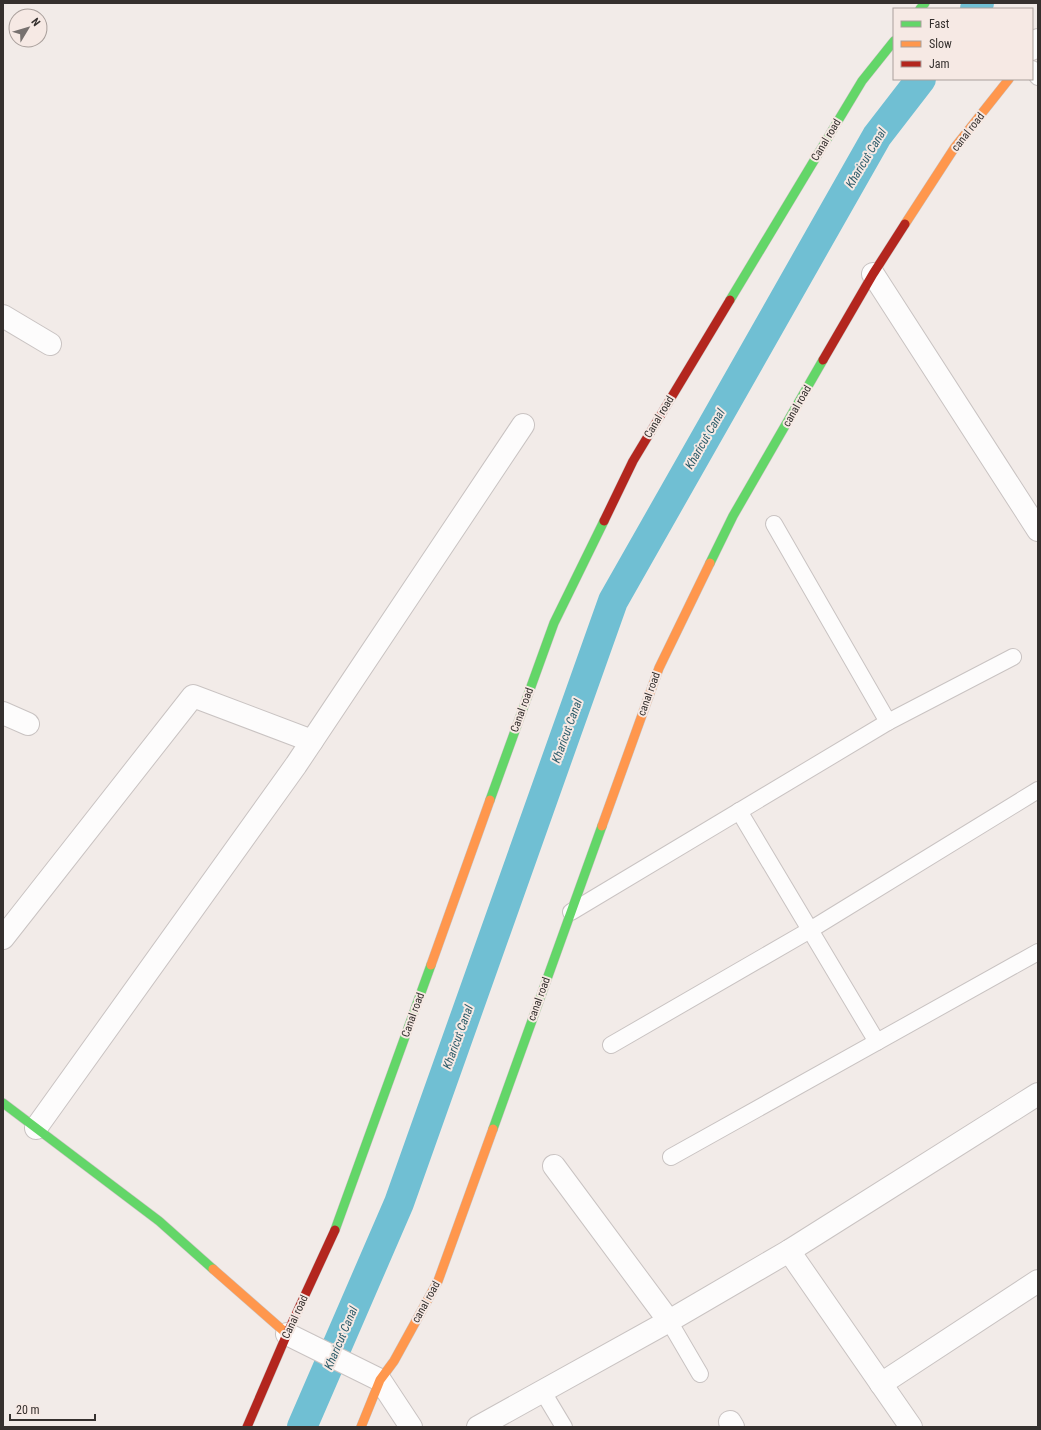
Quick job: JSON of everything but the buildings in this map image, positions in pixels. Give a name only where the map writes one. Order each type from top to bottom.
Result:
[{"type":"street","name":"Canal road","points":[[247,1427],[287,1334],[334,1234],[554,623],[633,460],[862,81],[893,42]]},
{"type":"street","name":"canal road","points":[[362,1427],[380,1380],[394,1361],[438,1281],[658,668],[733,516],[873,274],[955,147],[1008,80]]},
{"type":"street","points":[[873,274],[1038,530]]},
{"type":"street","points":[[3,316],[50,344]]},
{"type":"street","points":[[36,1128],[312,741],[523,425]]},
{"type":"street","points":[[3,938],[193,696],[312,741]]},
{"type":"street","points":[[3,713],[28,724]]},
{"type":"street","points":[[478,1427],[669,1321],[789,1251],[1038,1094]]},
{"type":"street","points":[[3,1103],[159,1221],[287,1334],[309,1343],[380,1380],[411,1427]]},
{"type":"street","points":[[554,1166],[669,1321]]},
{"type":"street","points":[[789,1251],[911,1427]]},
{"type":"street","points":[[881,1384],[1038,1281]]},
{"type":"lane","points":[[774,524],[888,722]]},
{"type":"lane","points":[[571,912],[888,722],[1014,657]]},
{"type":"lane","points":[[611,1046],[810,930],[1038,790]]},
{"type":"lane","points":[[739,811],[877,1042]]},
{"type":"lane","points":[[671,1157],[1038,952]]},
{"type":"lane","points":[[669,1321],[700,1374]]},
{"type":"lane","points":[[543,1392],[564,1427]]},
{"type":"waterway","name":"Kharicut Canal","points":[[976,8],[979,3]]},
{"type":"waterway","name":"Kharicut Canal","points":[[302,1427],[399,1203],[613,601],[877,136],[920,80]]},
{"type":"traffic: fast","points":[[921,8],[925,3]]},
{"type":"traffic: fast","points":[[730,300],[862,81],[893,42]]},
{"type":"traffic: fast","points":[[710,563],[733,516],[823,360]]},
{"type":"traffic: fast","points":[[490,800],[554,623],[604,521]]},
{"type":"traffic: fast","points":[[493,1129],[602,826]]},
{"type":"traffic: fast","points":[[335,1230],[431,965]]},
{"type":"traffic: fast","points":[[3,1103],[159,1221],[213,1269]]},
{"type":"traffic: slow","points":[[905,224],[955,147],[1008,80]]},
{"type":"traffic: slow","points":[[602,826],[659,668],[710,563]]},
{"type":"traffic: slow","points":[[431,965],[490,800]]},
{"type":"traffic: slow","points":[[361,1427],[380,1380],[394,1361],[438,1281],[493,1129]]},
{"type":"traffic: slow","points":[[213,1269],[287,1334]]},
{"type":"traffic: jam","points":[[823,360],[873,274],[905,224]]},
{"type":"traffic: jam","points":[[604,521],[633,461],[730,300]]},
{"type":"traffic: jam","points":[[247,1427],[287,1334],[335,1230]]}]
